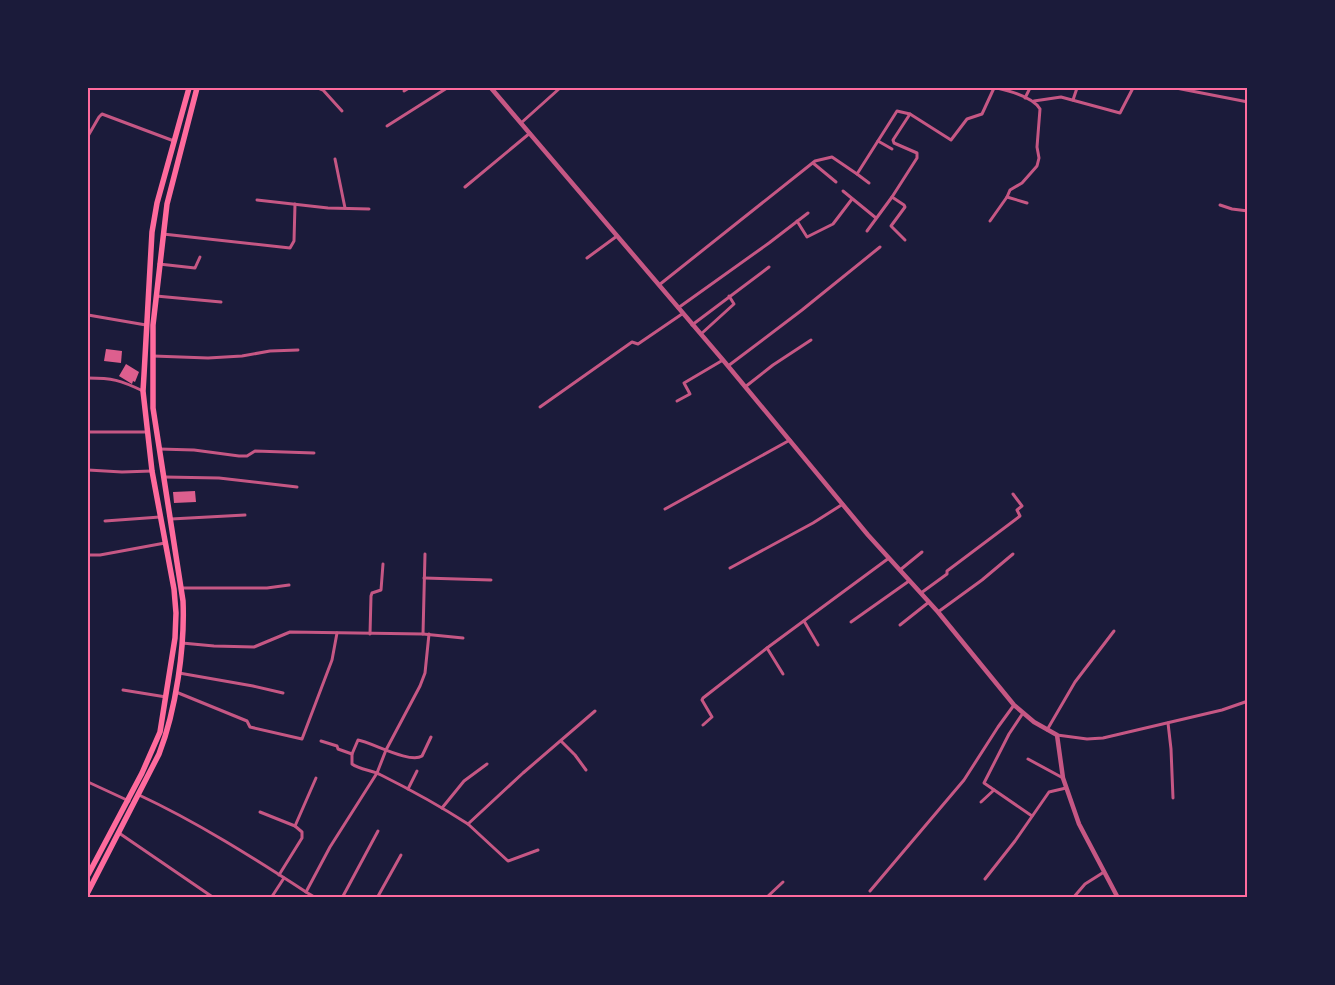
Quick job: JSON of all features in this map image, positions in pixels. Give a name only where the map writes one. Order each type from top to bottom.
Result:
[{"type":"highway","points":[[88,871],[142,773],[160,732],[175,638],[176,612],[174,589],[152,471],[143,391],[152,232],[162,182],[189,88]]},
{"type":"highway","points":[[88,892],[159,754],[167,733],[178,673],[184,616],[182,588],[158,449],[153,408],[152,325],[162,234],[172,183],[197,88]]},
{"type":"highway","points":[[162,182],[172,183]]},
{"type":"street","points":[[318,88],[323,90],[342,111]]},
{"type":"street","points":[[404,91],[409,88]]},
{"type":"street","points":[[387,126],[447,88]]},
{"type":"street","points":[[491,88],[920,594],[938,612],[1014,706],[1057,735],[1087,739],[1103,738],[1168,723],[1222,710],[1248,701]]},
{"type":"street","points":[[521,123],[560,88]]},
{"type":"street","points":[[857,174],[897,111],[910,114],[951,140],[967,120],[982,114],[995,88],[1034,101],[1061,97],[1120,113],[1132,88]]},
{"type":"street","points":[[1026,98],[1030,88]]},
{"type":"street","points":[[1073,100],[1077,88]]},
{"type":"street","points":[[1176,88],[1248,102]]},
{"type":"street","points":[[990,221],[1010,190],[1022,183],[1037,166],[1039,158],[1037,147],[1040,109],[1034,101]]},
{"type":"street","points":[[88,136],[102,114],[174,141]]},
{"type":"street","points":[[866,231],[892,197],[917,158],[917,153],[894,143],[893,138],[910,114]]},
{"type":"street","points":[[465,187],[530,133]]},
{"type":"street","points":[[878,140],[892,149]]},
{"type":"street","points":[[659,286],[813,162],[832,157],[869,183]]},
{"type":"street","points":[[335,159],[345,208]]},
{"type":"street","points":[[813,162],[836,182]]},
{"type":"street","points":[[844,191],[876,218]]},
{"type":"street","points":[[1007,196],[1027,203]]},
{"type":"street","points":[[892,197],[904,205],[904,207],[891,226],[905,240]]},
{"type":"street","points":[[798,222],[807,237],[833,224],[852,199]]},
{"type":"street","points":[[257,200],[369,209]]},
{"type":"street","points":[[162,234],[290,248],[294,241],[295,204]]},
{"type":"street","points":[[1220,205],[1248,211]]},
{"type":"street","points":[[678,308],[808,213]]},
{"type":"street","points":[[587,258],[617,236]]},
{"type":"street","points":[[728,366],[880,248]]},
{"type":"street","points":[[159,264],[195,268],[200,257]]},
{"type":"street","points":[[692,326],[768,267]]},
{"type":"street","points":[[155,296],[221,302]]},
{"type":"street","points":[[700,334],[734,304],[729,296]]},
{"type":"street","points":[[540,407],[632,342],[638,344],[682,314]]},
{"type":"street","points":[[88,315],[147,326]]},
{"type":"street","points":[[745,387],[773,365],[811,340]]},
{"type":"street","points":[[152,356],[208,358],[298,350]]},
{"type":"street","points":[[677,401],[690,394],[684,383],[723,360]]},
{"type":"street","points":[[88,378],[110,378],[143,391]]},
{"type":"street","points":[[88,432],[148,432]]},
{"type":"street","points":[[665,509],[790,440]]},
{"type":"street","points":[[158,449],[194,450],[239,456],[248,456],[256,452],[314,453]]},
{"type":"street","points":[[88,470],[152,471]]},
{"type":"street","points":[[163,477],[210,478],[297,487]]},
{"type":"street","points":[[920,594],[948,574],[947,571],[1020,516],[1017,510],[1022,506],[1013,494]]},
{"type":"street","points":[[730,568],[844,504]]},
{"type":"street","points":[[170,519],[245,515]]},
{"type":"street","points":[[105,521],[160,517]]},
{"type":"street","points":[[88,555],[100,555],[165,543]]},
{"type":"street","points":[[900,570],[922,552]]},
{"type":"street","points":[[423,634],[425,554]]},
{"type":"street","points":[[938,612],[984,582],[1013,554]]},
{"type":"street","points":[[703,725],[712,717],[702,700],[703,698],[767,648],[890,558]]},
{"type":"street","points":[[370,634],[371,596],[372,593],[381,590],[383,564]]},
{"type":"street","points":[[424,578],[491,580]]},
{"type":"street","points":[[851,622],[909,581]]},
{"type":"street","points":[[182,588],[267,588],[289,585]]},
{"type":"street","points":[[900,625],[929,602]]},
{"type":"street","points":[[804,621],[818,645]]},
{"type":"street","points":[[1047,730],[1075,682],[1114,631]]},
{"type":"street","points":[[182,643],[254,647],[290,632],[429,634],[463,638]]},
{"type":"street","points":[[175,691],[247,721],[250,726],[302,739],[332,660],[337,633]]},
{"type":"street","points":[[306,892],[330,848],[377,773],[386,750],[420,686],[425,673],[429,634]]},
{"type":"street","points":[[767,648],[783,674]]},
{"type":"street","points":[[178,673],[282,693]]},
{"type":"street","points":[[123,690],[166,697]]},
{"type":"street","points":[[870,891],[964,780],[998,727],[1014,706]]},
{"type":"street","points":[[468,824],[595,711]]},
{"type":"street","points":[[1023,713],[1009,734],[984,783],[1032,816]]},
{"type":"street","points":[[1168,723],[1174,798]]},
{"type":"street","points":[[1057,735],[1063,778],[1079,824],[1118,898]]},
{"type":"street","points":[[431,737],[422,756],[419,758],[386,750],[359,740],[352,754],[353,766],[377,773],[442,808],[468,824],[508,861],[538,850]]},
{"type":"street","points":[[321,741],[337,746],[338,749],[352,754]]},
{"type":"street","points":[[561,741],[586,770]]},
{"type":"street","points":[[1028,759],[1063,778]]},
{"type":"street","points":[[442,808],[464,781],[487,764]]},
{"type":"street","points":[[408,789],[417,771]]},
{"type":"street","points":[[295,826],[316,778]]},
{"type":"street","points":[[88,782],[134,804]]},
{"type":"street","points":[[985,878],[1015,842],[1050,792],[1066,788]]},
{"type":"street","points":[[981,802],[994,790]]},
{"type":"street","points":[[138,795],[177,814],[316,898]]},
{"type":"street","points":[[260,812],[295,826],[302,832],[302,838],[279,875]]},
{"type":"street","points":[[342,898],[378,831]]},
{"type":"street","points":[[118,832],[214,898]]},
{"type":"street","points":[[377,898],[401,854]]},
{"type":"street","points":[[88,871],[98,872]]},
{"type":"street","points":[[1073,898],[1085,884],[1105,872]]},
{"type":"street","points":[[271,898],[284,878]]},
{"type":"street","points":[[766,898],[783,882]]},
{"type":"building","points":[[106,349],[122,351],[121,363],[104,361]]},
{"type":"building","points":[[126,364],[139,372],[135,382],[133,381],[132,384],[119,376]]},
{"type":"building","points":[[195,491],[196,502],[174,503],[173,492]]}]
